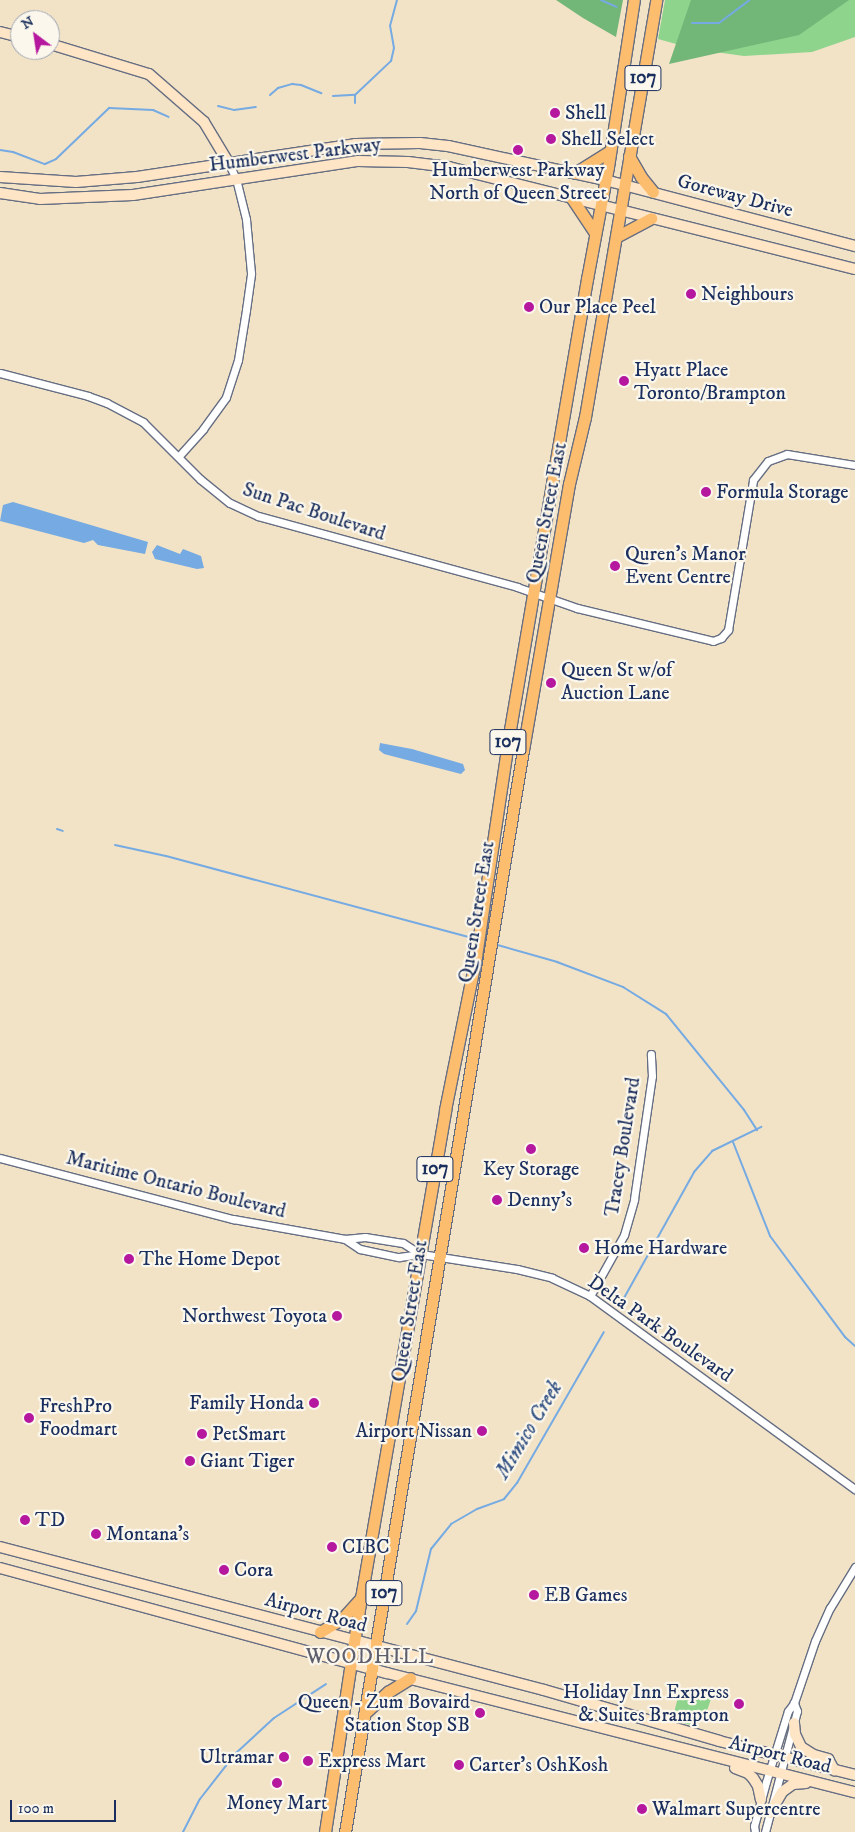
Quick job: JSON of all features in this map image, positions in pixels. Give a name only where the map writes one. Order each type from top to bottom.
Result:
[{"type":"main road","name":"Queen Street East","points":[[325,1832],[361,1598],[449,1084],[476,956],[508,742],[601,205],[634,0]]},
{"type":"main road","name":"Queen Street East","points":[[345,1832],[413,1408],[499,896],[550,598],[616,237],[656,0]]},
{"type":"main road","points":[[60,47],[149,74],[204,122],[228,162]]},
{"type":"main road","name":"Humberwest Parkway","points":[[0,178],[76,182],[137,177],[355,144],[420,143],[448,146],[605,180]]},
{"type":"main road","points":[[574,173],[610,151]]},
{"type":"main road","points":[[630,156],[641,177],[653,192]]},
{"type":"main road","name":"Humberwest Parkway","points":[[0,192],[40,199],[133,195],[358,161],[408,162],[449,167],[620,210]]},
{"type":"main road","name":"Goreway Drive","points":[[605,180],[855,246]]},
{"type":"main road","points":[[571,197],[596,233]]},
{"type":"main road","name":"Goreway Drive","points":[[620,210],[855,269]]},
{"type":"main road","points":[[616,237],[634,225],[651,218]]},
{"type":"main road","points":[[401,1370],[412,1379],[408,1402],[413,1408]]},
{"type":"main road","name":"Airport Road","points":[[0,1547],[544,1690],[780,1757],[855,1775]]},
{"type":"main road","name":"Airport Road","points":[[0,1568],[351,1663],[855,1792]]},
{"type":"main road","points":[[320,1632],[342,1618],[361,1598]]},
{"type":"main road","points":[[364,1714],[388,1692],[410,1678]]},
{"type":"main road","points":[[794,1723],[795,1734],[801,1747],[814,1755],[828,1759],[834,1770]]},
{"type":"main road","points":[[718,1758],[725,1766],[748,1773],[758,1786],[761,1800]]},
{"type":"main road","points":[[770,1813],[779,1796],[788,1787],[798,1783],[821,1784]]},
{"type":"street","points":[[179,456],[203,429],[226,397],[238,360],[251,273],[246,219],[236,179],[228,162]]},
{"type":"street","name":"Sun Pac Boulevard","points":[[0,373],[108,403],[143,422],[200,479],[230,502],[258,516],[533,592],[578,608],[708,640],[717,640],[724,636],[728,630],[753,480],[768,461],[787,454],[855,465]]},
{"type":"street","name":"Tracey Boulevard","points":[[590,1296],[624,1235],[634,1199],[652,1076],[651,1054]]},
{"type":"street","name":"Maritime Ontario Boulevard","points":[[0,1158],[233,1218],[345,1239],[365,1237],[403,1243],[420,1254]]},
{"type":"street","name":"Maritime Ontario Boulevard","points":[[345,1239],[360,1249],[399,1256],[420,1254]]},
{"type":"street","name":"Delta Park Boulevard","points":[[420,1254],[517,1269],[549,1276],[590,1296],[855,1489]]},
{"type":"street","points":[[764,1832],[781,1774],[780,1757],[788,1710],[794,1703],[815,1641],[830,1608],[855,1567]]},
{"type":"street","points":[[755,1832],[769,1771],[780,1757],[794,1723],[797,1711],[794,1703]]},
{"type":"green space","points":[[556,0],[623,0],[616,37],[583,18]]},
{"type":"green space","points":[[665,0],[855,0],[855,37],[812,52],[744,56],[694,49],[658,39]]},
{"type":"green space","points":[[691,0],[849,0],[799,35],[669,64]]},
{"type":"green space","points":[[680,1690],[711,1699],[704,1719],[697,1717],[694,1726],[672,1720]]},
{"type":"water","points":[[13,502],[148,542],[145,554],[98,545],[93,540],[84,543],[0,521],[3,505]]},
{"type":"water","points":[[157,545],[180,554],[183,549],[201,556],[204,568],[197,569],[155,559],[152,552]]},
{"type":"water","points":[[380,743],[412,749],[463,764],[465,770],[461,774],[384,754],[379,750]]},
{"type":"waterway","points":[[333,96],[355,95],[391,61],[394,48],[390,26],[397,0]]},
{"type":"waterway","points":[[601,0],[617,7]]},
{"type":"waterway","points":[[692,23],[719,23],[749,0]]},
{"type":"waterway","points":[[270,95],[278,88],[292,84],[301,85],[321,93]]},
{"type":"waterway","points":[[355,95],[355,103]]},
{"type":"waterway","points":[[218,106],[234,110],[256,107]]},
{"type":"waterway","points":[[0,150],[13,152],[45,164],[56,159],[109,108],[153,110],[169,117]]},
{"type":"waterway","points":[[57,829],[63,831]]},
{"type":"waterway","points":[[115,845],[166,856],[475,939]]},
{"type":"waterway","points":[[494,944],[557,962],[623,987],[666,1014],[744,1110],[757,1130]]},
{"type":"waterway","name":"Mimico Creek","points":[[624,1298],[694,1172],[712,1151],[761,1127]]},
{"type":"waterway","points":[[733,1142],[770,1236],[845,1337],[855,1346]]},
{"type":"waterway","name":"Mimico Creek","points":[[407,1624],[416,1611],[431,1549],[451,1524],[477,1509],[504,1499],[517,1483],[604,1332]]},
{"type":"waterway","name":"Mimico Creek","points":[[183,1832],[200,1799],[235,1754],[274,1718],[326,1684]]},
{"type":"place","name":"Shell","points":[[555,113]]},
{"type":"place","name":"Shell Select","points":[[551,139]]},
{"type":"place","name":"Humberwest Parkway North of Queen Street","points":[[518,150]]},
{"type":"place","name":"Neighbours","points":[[691,294]]},
{"type":"place","name":"Our Place Peel","points":[[529,307]]},
{"type":"place","name":"Hyatt Place Toronto/Brampton","points":[[624,381]]},
{"type":"place","name":"Formula Storage","points":[[706,492]]},
{"type":"place","name":"Quren’s Manor Event Centre","points":[[615,566]]},
{"type":"place","name":"Queen St w/of Auction Lane","points":[[551,683]]},
{"type":"place","name":"Key Storage","points":[[531,1149]]},
{"type":"place","name":"Denny's","points":[[497,1200]]},
{"type":"place","name":"Home Hardware","points":[[584,1248]]},
{"type":"place","name":"The Home Depot","points":[[129,1259]]},
{"type":"place","name":"Northwest Toyota","points":[[337,1316]]},
{"type":"place","name":"Family Honda","points":[[314,1403]]},
{"type":"place","name":"FreshPro Foodmart","points":[[29,1418]]},
{"type":"place","name":"Airport Nissan","points":[[482,1431]]},
{"type":"place","name":"PetSmart","points":[[202,1434]]},
{"type":"place","name":"Giant Tiger","points":[[190,1461]]},
{"type":"place","name":"TD","points":[[25,1520]]},
{"type":"place","name":"Montana's","points":[[96,1534]]},
{"type":"place","name":"CIBC","points":[[332,1547]]},
{"type":"place","name":"Cora","points":[[224,1570]]},
{"type":"place","name":"EB Games","points":[[534,1595]]},
{"type":"place","name":"Holiday Inn Express & Suites Brampton","points":[[739,1704]]},
{"type":"place","name":"Queen - Zum Bovaird Station Stop SB","points":[[480,1713]]},
{"type":"place","name":"Ultramar","points":[[284,1757]]},
{"type":"place","name":"Express Mart","points":[[308,1761]]},
{"type":"place","name":"Carter's OshKosh","points":[[459,1765]]},
{"type":"place","name":"Money Mart","points":[[277,1783]]},
{"type":"place","name":"Walmart Supercentre","points":[[642,1809]]},
{"type":"district","name":"WOODHILL","points":[[370,1657]]}]
